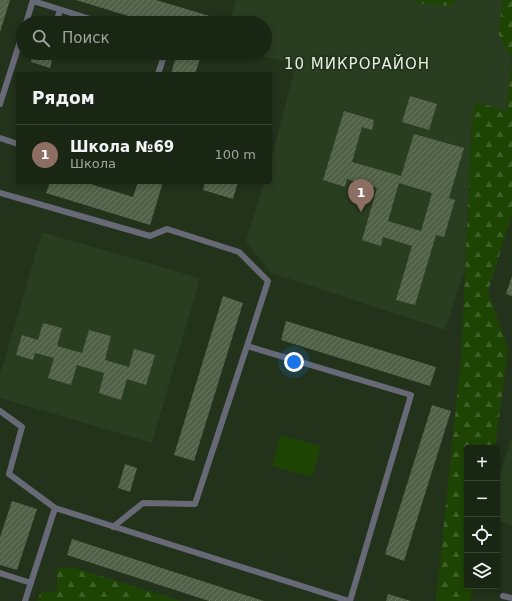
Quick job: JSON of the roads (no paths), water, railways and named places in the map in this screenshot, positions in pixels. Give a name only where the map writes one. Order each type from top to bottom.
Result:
[{"type":"lane","points":[[28,16],[33,1],[80,16]]},
{"type":"lane","points":[[58,16],[60,10]]},
{"type":"lane","points":[[0,104],[16,54]]},
{"type":"lane","points":[[159,72],[163,60]]},
{"type":"lane","points":[[0,138],[16,143]]},
{"type":"lane","points":[[0,193],[150,236],[167,229],[239,252],[268,281],[195,504],[143,502],[113,527]]},
{"type":"lane","points":[[0,411],[22,427],[9,474],[55,508],[349,601],[411,395],[247,346]]},
{"type":"lane","points":[[25,601],[55,508]]},
{"type":"lane","points":[[0,573],[31,583]]},
{"type":"lane","points":[[503,596],[512,598]]},
{"type":"place","name":"Школа №69","points":[[361,212]]},
{"type":"district","name":"10 МИКРОРАЙОН","points":[[357,64]]}]
